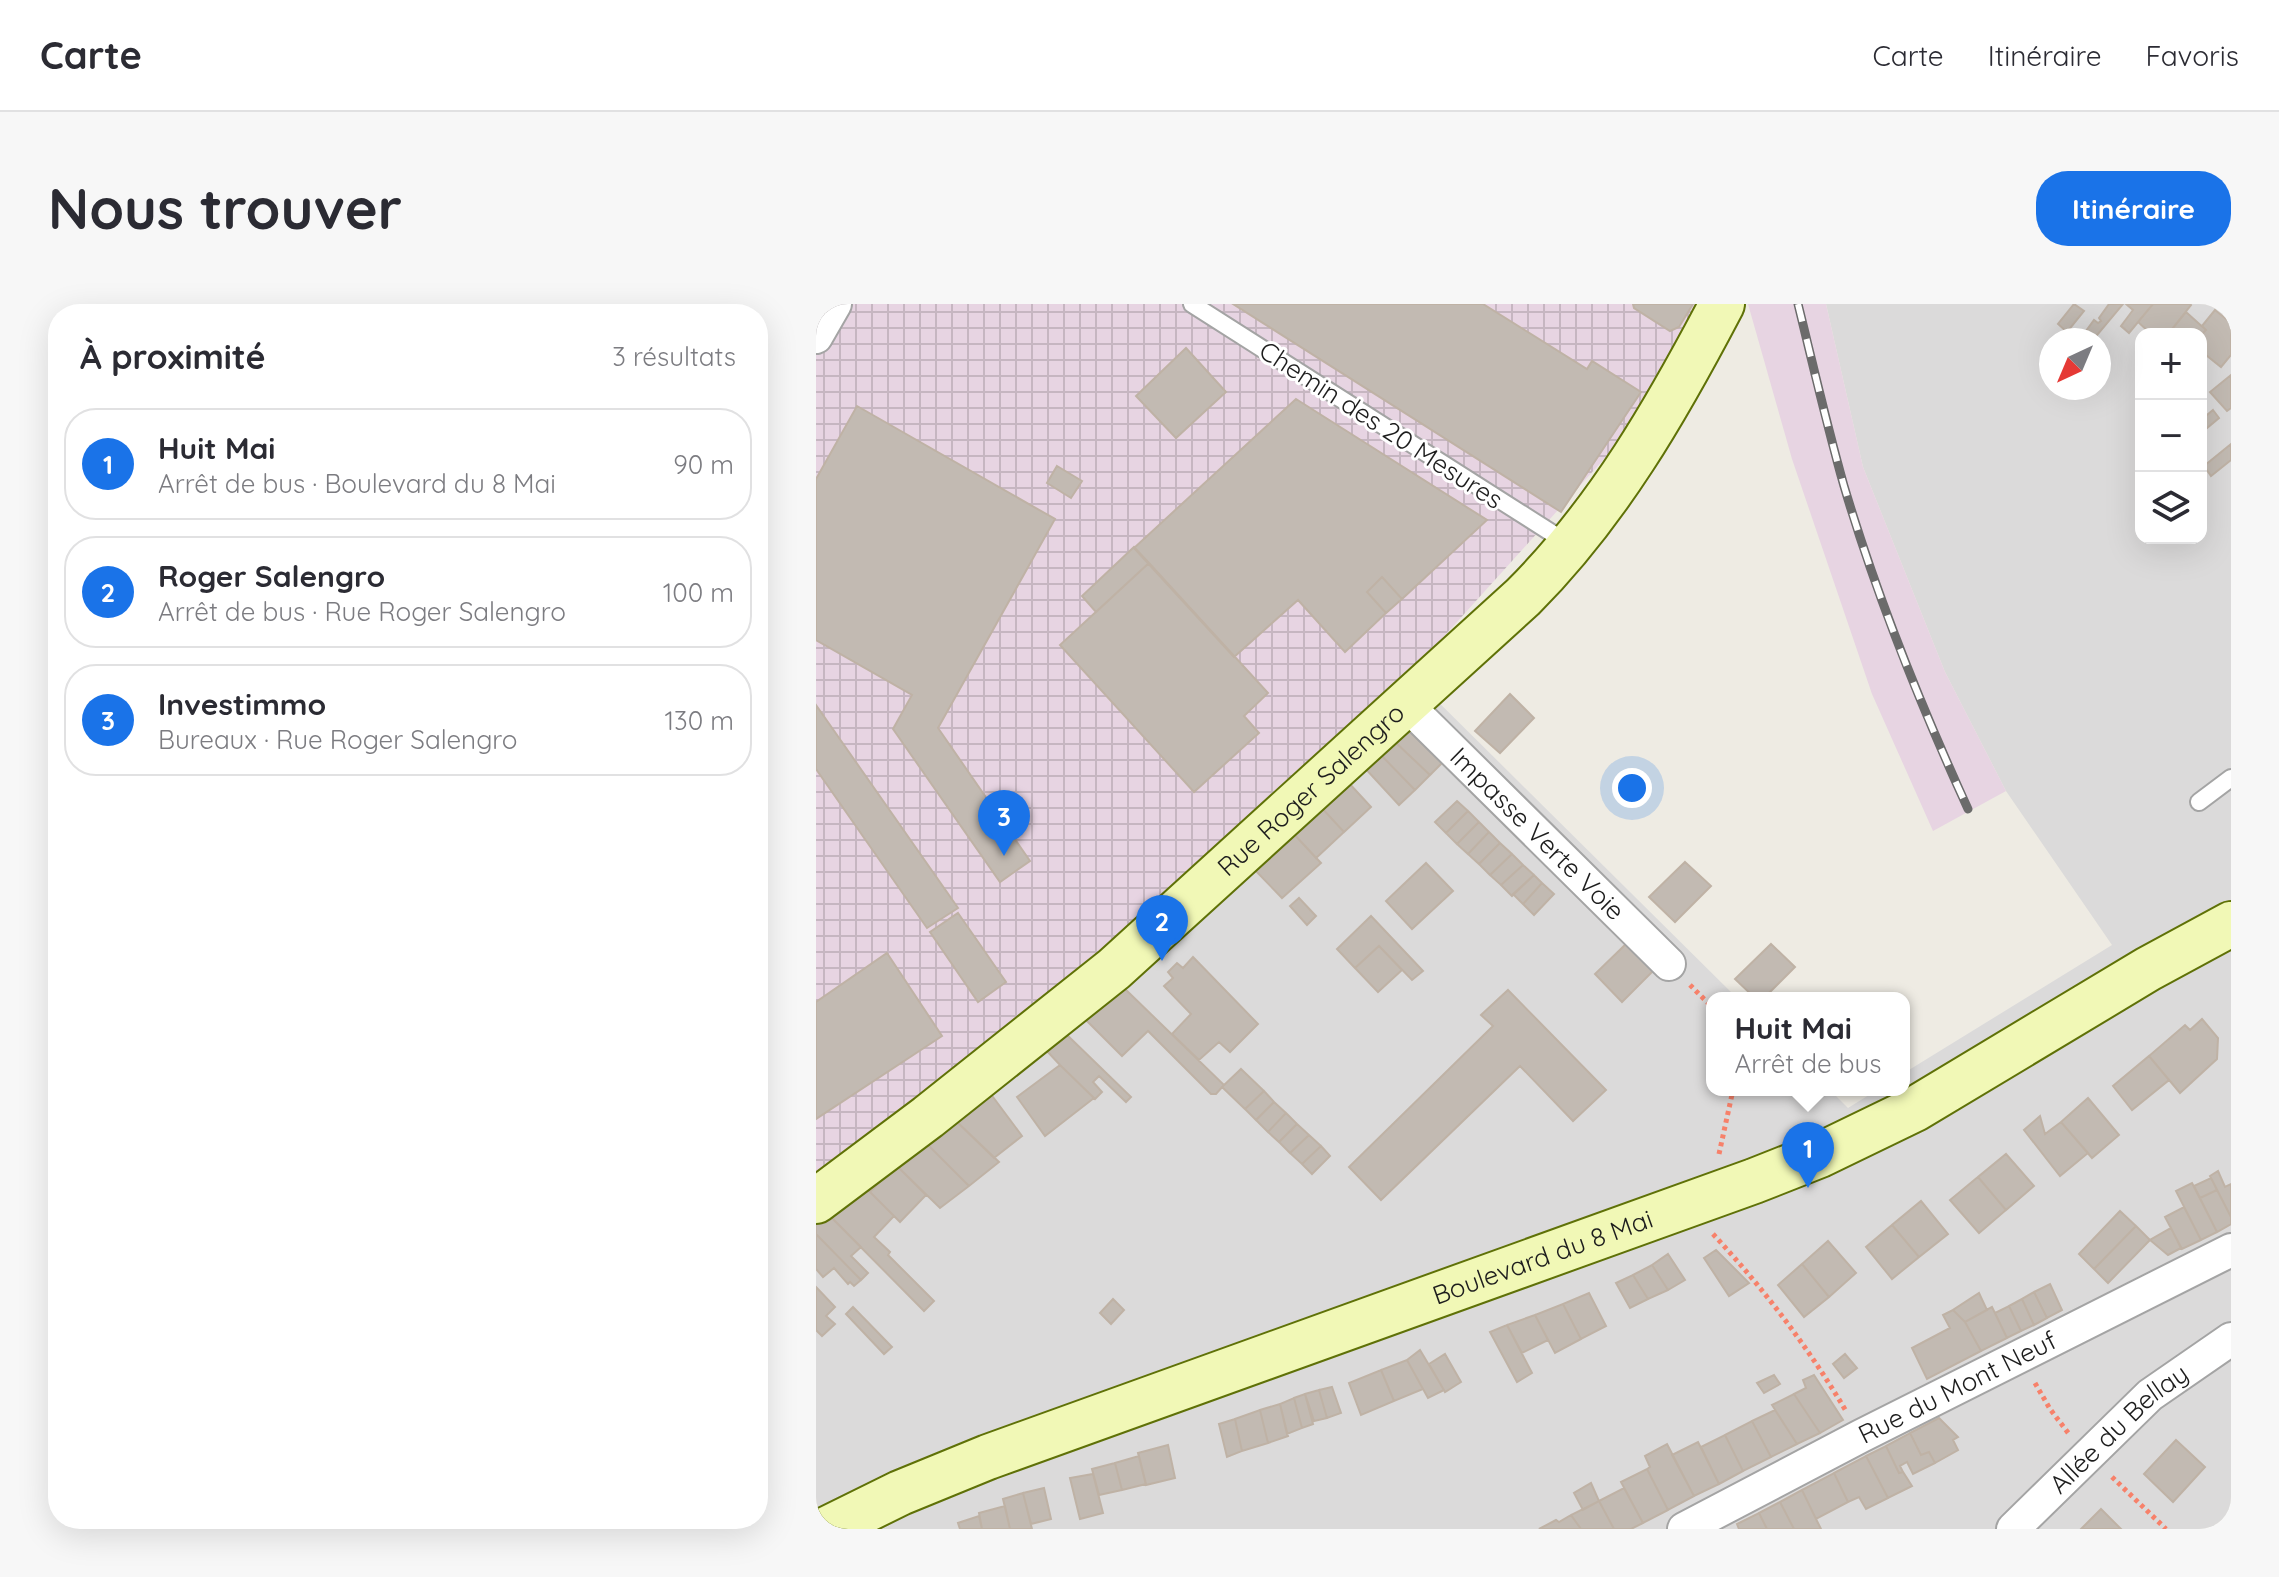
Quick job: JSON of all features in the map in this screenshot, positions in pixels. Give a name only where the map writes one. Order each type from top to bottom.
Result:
[{"type":"main road","name":"Rue Roger Salengro","points":[[816,1201],[1073,1004],[1510,609],[1596,514],[1690,364],[1722,304]]},
{"type":"main road","name":"Boulevard du 8 Mai","points":[[827,1529],[900,1493],[988,1457],[1820,1155],[1915,1109],[2148,969],[2231,924]]},
{"type":"street","points":[[816,337],[835,304]]},
{"type":"street","name":"Impasse Verte Voie","points":[[1405,703],[1669,964]]},
{"type":"street","name":"Rue du Mont Neuf","points":[[1684,1529],[1861,1436],[2231,1250]]},
{"type":"street","name":"Allée du Bellay","points":[[2013,1529],[2134,1408],[2231,1339]]},
{"type":"lane","name":"Chemin des 20 Mesures","points":[[1192,304],[1571,545]]},
{"type":"lane","points":[[2199,802],[2231,778]]},
{"type":"path","points":[[1717,1163],[1732,1096]]},
{"type":"path","points":[[1705,1226],[1751,1275],[1784,1318],[1849,1417]]},
{"type":"path","points":[[2045,1399],[2073,1438]]},
{"type":"path","points":[[2102,1467],[2166,1529]]},
{"type":"shaded area","points":[[816,304],[1744,304],[1410,674],[1165,898],[983,1048],[816,1175]]},
{"type":"shaded area","points":[[1748,304],[1826,304],[1863,467],[1945,672],[2006,791],[1933,831],[1872,694],[1792,459]]},
{"type":"shaded area","points":[[1826,304],[2231,304],[2231,1529],[816,1529],[816,1175],[983,1048],[1165,898],[1410,674],[1731,992],[1706,992],[1706,1096],[1836,1096],[1848,1108],[1867,1096],[1910,1096],[1910,1069],[2112,945],[2006,791],[1945,672],[1863,467]]},
{"type":"building","points":[[1233,304],[1483,304],[1587,369],[1592,361],[1641,392],[1561,512]]},
{"type":"building","points":[[1633,304],[1693,304],[1679,327],[1670,331],[1634,308]]},
{"type":"building","points":[[2074,304],[2084,311],[2070,328],[2062,328],[2058,324]]},
{"type":"building","points":[[2109,304],[2123,304],[2103,328],[2088,328],[2094,320],[2098,323],[2101,321],[2099,318]]},
{"type":"building","points":[[2126,304],[2153,304],[2129,333],[2121,326],[2133,310]]},
{"type":"building","points":[[2153,304],[2191,305],[2173,328],[2144,328],[2138,322]]},
{"type":"building","points":[[2215,310],[2231,323],[2231,355],[2221,367],[2207,356],[2207,328],[2202,326]]},
{"type":"building","points":[[2186,312],[2204,328],[2173,328]]},
{"type":"building","points":[[1186,348],[1226,392],[1176,438],[1136,396]]},
{"type":"building","points":[[2231,375],[2231,408],[2227,411],[2210,392]]},
{"type":"building","points":[[1296,399],[1487,520],[1402,599],[1382,577],[1367,592],[1386,613],[1345,652],[1298,600],[1234,657],[1134,548]]},
{"type":"building","points":[[857,406],[1055,519],[938,728],[1030,861],[1000,882],[893,729],[912,695],[816,640],[816,479]]},
{"type":"building","points":[[2213,410],[2219,418],[2207,428],[2207,415]]},
{"type":"building","points":[[2231,444],[2231,460],[2211,476],[2207,464]]},
{"type":"building","points":[[1057,466],[1082,481],[1071,498],[1047,483]]},
{"type":"building","points":[[1134,547],[1149,563],[1096,612],[1082,596]]},
{"type":"building","points":[[1149,563],[1268,693],[1244,716],[1259,733],[1194,792],[1060,645]]},
{"type":"building","points":[[1382,577],[1402,599],[1386,613],[1367,592]]},
{"type":"building","points":[[1510,694],[1534,718],[1500,753],[1475,731]]},
{"type":"building","points":[[816,705],[958,908],[927,928],[816,769]]},
{"type":"building","points":[[1406,728],[1442,763],[1430,775],[1394,741]]},
{"type":"building","points":[[1392,739],[1430,775],[1415,790],[1378,752]]},
{"type":"building","points":[[1378,752],[1415,790],[1399,805],[1363,766]]},
{"type":"building","points":[[1347,781],[1371,807],[1344,832],[1320,806]]},
{"type":"building","points":[[1457,801],[1468,811],[1446,833],[1435,822]]},
{"type":"building","points":[[1320,806],[1344,832],[1316,858],[1292,832]]},
{"type":"building","points":[[1468,811],[1479,822],[1457,844],[1446,833]]},
{"type":"building","points":[[1479,822],[1489,832],[1468,854],[1457,844]]},
{"type":"building","points":[[1292,832],[1321,863],[1282,898],[1253,868]]},
{"type":"building","points":[[1489,832],[1500,843],[1479,864],[1468,854]]},
{"type":"building","points":[[1500,843],[1512,854],[1490,875],[1479,864]]},
{"type":"building","points":[[1512,854],[1523,865],[1501,885],[1490,875]]},
{"type":"building","points":[[1685,862],[1711,886],[1675,922],[1649,897]]},
{"type":"building","points":[[1426,863],[1453,891],[1412,929],[1386,901]]},
{"type":"building","points":[[1523,865],[1534,875],[1512,896],[1501,885]]},
{"type":"building","points":[[1534,875],[1542,883],[1523,904],[1513,894]]},
{"type":"building","points":[[1542,883],[1554,894],[1534,915],[1523,904]]},
{"type":"building","points":[[1299,898],[1316,916],[1307,925],[1290,906]]},
{"type":"building","points":[[958,913],[1006,982],[978,1002],[930,932]]},
{"type":"building","points":[[1371,916],[1423,971],[1412,980],[1379,946],[1355,968],[1337,949]]},
{"type":"building","points":[[1627,943],[1653,971],[1622,1002],[1595,974]]},
{"type":"building","points":[[1771,944],[1795,967],[1770,992],[1749,992],[1735,979]]},
{"type":"building","points":[[1379,946],[1402,970],[1378,992],[1355,968]]},
{"type":"building","points":[[887,953],[942,1036],[816,1119],[816,1002]]},
{"type":"building","points":[[1193,957],[1258,1024],[1230,1052],[1219,1042],[1199,1060],[1172,1034],[1191,1014],[1164,986],[1173,978],[1168,972],[1177,963],[1183,968]]},
{"type":"building","points":[[1123,987],[1224,1085],[1216,1094],[1211,1094],[1148,1031],[1122,1056],[1084,1018]]},
{"type":"building","points":[[1508,990],[1606,1090],[1573,1121],[1520,1066],[1381,1200],[1349,1167],[1493,1026],[1481,1015]]},
{"type":"building","points":[[2202,1019],[2218,1038],[2217,1059],[2180,1093],[2149,1056],[2185,1025],[2190,1030]]},
{"type":"building","points":[[1065,1033],[1131,1097],[1126,1102],[1099,1076],[1093,1082],[1102,1092],[1095,1099],[1046,1050]]},
{"type":"building","points":[[2149,1056],[2169,1080],[2132,1110],[2113,1086]]},
{"type":"building","points":[[1060,1065],[1094,1098],[1045,1136],[1017,1097]]},
{"type":"building","points":[[1241,1069],[1264,1091],[1245,1109],[1222,1087]]},
{"type":"building","points":[[1264,1091],[1274,1102],[1256,1120],[1245,1109]]},
{"type":"building","points":[[990,1093],[1022,1136],[994,1158],[955,1120]]},
{"type":"building","points":[[2088,1098],[2119,1135],[2092,1158],[2061,1122]]},
{"type":"building","points":[[1274,1102],[1286,1113],[1268,1132],[1256,1120]]},
{"type":"building","points":[[1286,1113],[1297,1124],[1279,1142],[1268,1132]]},
{"type":"building","points":[[2040,1116],[2045,1134],[2061,1122],[2088,1153],[2060,1176],[2024,1130]]},
{"type":"building","points":[[955,1120],[999,1162],[969,1186],[925,1142]]},
{"type":"building","points":[[1297,1124],[1309,1135],[1290,1153],[1279,1142]]},
{"type":"building","points":[[1309,1135],[1321,1146],[1302,1164],[1290,1153]]},
{"type":"building","points":[[925,1142],[969,1186],[940,1208],[896,1165]]},
{"type":"building","points":[[1321,1146],[1330,1156],[1312,1174],[1302,1164]]},
{"type":"building","points":[[2006,1154],[2034,1186],[2006,1210],[1978,1177]]},
{"type":"building","points":[[896,1165],[926,1195],[900,1222],[870,1192]]},
{"type":"building","points":[[2218,1171],[2225,1187],[2231,1184],[2231,1217],[2210,1176]]},
{"type":"building","points":[[1978,1177],[2006,1210],[1979,1233],[1950,1200]]},
{"type":"building","points":[[2211,1178],[2217,1190],[2200,1198],[2194,1186]]},
{"type":"building","points":[[2192,1183],[2217,1232],[2201,1240],[2176,1191]]},
{"type":"building","points":[[865,1187],[894,1216],[874,1237],[934,1301],[924,1311],[828,1214]]},
{"type":"building","points":[[2217,1190],[2231,1217],[2231,1224],[2217,1232],[2200,1198]]},
{"type":"building","points":[[1921,1201],[1948,1234],[1919,1257],[1892,1225]]},
{"type":"building","points":[[2184,1207],[2201,1240],[2182,1249],[2165,1217]]},
{"type":"building","points":[[2120,1211],[2136,1226],[2094,1269],[2079,1254]]},
{"type":"building","points":[[828,1214],[861,1247],[851,1256],[868,1273],[861,1280],[816,1234],[816,1223]]},
{"type":"building","points":[[1892,1225],[1919,1257],[1892,1279],[1866,1247]]},
{"type":"building","points":[[2136,1226],[2150,1240],[2108,1283],[2094,1269]]},
{"type":"building","points":[[2171,1228],[2181,1248],[2168,1255],[2150,1240]]},
{"type":"building","points":[[816,1234],[861,1280],[854,1286],[850,1282],[848,1284],[834,1268],[823,1277],[816,1269]]},
{"type":"building","points":[[1828,1241],[1856,1273],[1829,1297],[1802,1264]]},
{"type":"building","points":[[1716,1250],[1749,1283],[1729,1296],[1704,1258]]},
{"type":"building","points":[[1668,1254],[1685,1280],[1668,1290],[1652,1265]]},
{"type":"building","points":[[1802,1264],[1829,1297],[1804,1317],[1778,1285]]},
{"type":"building","points":[[1652,1265],[1668,1290],[1648,1299],[1633,1275]]},
{"type":"building","points":[[1633,1275],[1648,1299],[1630,1308],[1616,1283]]},
{"type":"building","points":[[2050,1284],[2062,1310],[2047,1318],[2034,1292]]},
{"type":"building","points":[[816,1287],[835,1307],[826,1316],[835,1324],[822,1336],[816,1330]]},
{"type":"building","points":[[2034,1292],[2047,1318],[2034,1325],[2022,1299]]},
{"type":"building","points":[[1589,1293],[1606,1326],[1581,1339],[1563,1304]]},
{"type":"building","points":[[1979,1293],[1987,1310],[1965,1322],[1953,1310]]},
{"type":"building","points":[[1113,1299],[1124,1310],[1111,1324],[1100,1313]]},
{"type":"building","points":[[2022,1299],[2034,1325],[2021,1331],[2009,1306]]},
{"type":"building","points":[[1563,1304],[1581,1339],[1555,1353],[1535,1315]]},
{"type":"building","points":[[2009,1306],[2021,1331],[2007,1338],[1995,1313]]},
{"type":"building","points":[[853,1307],[892,1347],[884,1354],[846,1314]]},
{"type":"building","points":[[1992,1307],[2007,1338],[1981,1351],[1965,1322]]},
{"type":"building","points":[[1953,1310],[1965,1322],[1981,1351],[1927,1379],[1912,1348],[1950,1328],[1943,1315]]},
{"type":"building","points":[[1535,1315],[1548,1340],[1522,1353],[1507,1325]]},
{"type":"building","points":[[1507,1325],[1532,1373],[1517,1382],[1490,1332]]},
{"type":"building","points":[[1420,1350],[1444,1390],[1428,1398],[1407,1360]]},
{"type":"building","points":[[1445,1354],[1461,1382],[1445,1392],[1429,1364]]},
{"type":"building","points":[[1845,1354],[1857,1368],[1844,1378],[1833,1364]]},
{"type":"building","points":[[1407,1360],[1423,1389],[1394,1401],[1381,1370]]},
{"type":"building","points":[[1381,1370],[1394,1401],[1361,1415],[1349,1383]]},
{"type":"building","points":[[1774,1375],[1780,1384],[1764,1393],[1757,1383]]},
{"type":"building","points":[[1814,1375],[1843,1420],[1820,1433],[1794,1394],[1806,1388],[1803,1380]]},
{"type":"building","points":[[1332,1387],[1341,1413],[1327,1418],[1319,1390]]},
{"type":"building","points":[[1319,1390],[1327,1418],[1314,1421],[1305,1394]]},
{"type":"building","points":[[1305,1394],[1313,1424],[1302,1428],[1294,1398]]},
{"type":"building","points":[[1794,1394],[1820,1433],[1797,1444],[1772,1405]]},
{"type":"building","points":[[1294,1398],[1302,1428],[1287,1434],[1280,1404]]},
{"type":"building","points":[[1280,1404],[1288,1436],[1268,1443],[1260,1410]]},
{"type":"building","points":[[1260,1410],[1268,1443],[1242,1451],[1235,1419]]},
{"type":"building","points":[[1775,1410],[1797,1444],[1771,1457],[1752,1421]]},
{"type":"building","points":[[1939,1418],[1958,1437],[1953,1440],[1958,1450],[1935,1463],[1929,1452],[1921,1455],[1910,1433]]},
{"type":"building","points":[[1235,1419],[1242,1451],[1227,1457],[1219,1424]]},
{"type":"building","points":[[1752,1421],[1771,1457],[1743,1471],[1725,1435]]},
{"type":"building","points":[[1910,1433],[1921,1455],[1929,1452],[1935,1463],[1913,1474],[1907,1462],[1900,1466],[1903,1472],[1899,1473],[1886,1446]]},
{"type":"building","points":[[1725,1435],[1743,1471],[1719,1484],[1701,1447]]},
{"type":"building","points":[[2176,1440],[2205,1467],[2173,1502],[2144,1474]]},
{"type":"building","points":[[1698,1442],[1719,1484],[1694,1496],[1672,1455]]},
{"type":"building","points":[[1667,1444],[1694,1496],[1668,1510],[1647,1469],[1650,1467],[1645,1456]]},
{"type":"building","points":[[1168,1445],[1175,1478],[1146,1485],[1138,1453]]},
{"type":"building","points":[[1886,1446],[1899,1473],[1903,1472],[1912,1486],[1888,1498],[1866,1456]]},
{"type":"building","points":[[1139,1456],[1146,1484],[1122,1490],[1115,1463]]},
{"type":"building","points":[[1866,1456],[1888,1498],[1866,1509],[1859,1497],[1848,1502],[1834,1473]]},
{"type":"building","points":[[1115,1463],[1122,1490],[1099,1495],[1092,1469]]},
{"type":"building","points":[[1647,1469],[1668,1510],[1643,1523],[1621,1482]]},
{"type":"building","points":[[1834,1473],[1848,1502],[1816,1519],[1802,1490]]},
{"type":"building","points":[[1093,1474],[1103,1513],[1080,1519],[1070,1478]]},
{"type":"building","points":[[1591,1483],[1599,1501],[1583,1510],[1574,1493]]},
{"type":"building","points":[[1044,1488],[1051,1519],[1031,1524],[1023,1493]]},
{"type":"building","points":[[1624,1488],[1643,1523],[1631,1529],[1614,1529],[1599,1501]]},
{"type":"building","points":[[1802,1490],[1821,1529],[1794,1529],[1780,1502]]},
{"type":"building","points":[[1023,1493],[1032,1529],[1010,1529],[1003,1499]]},
{"type":"building","points":[[1599,1501],[1614,1529],[1581,1529],[1571,1515]]},
{"type":"building","points":[[1780,1502],[1794,1529],[1767,1529],[1759,1513]]},
{"type":"building","points":[[1005,1506],[1010,1529],[982,1529],[979,1513]]},
{"type":"building","points":[[2101,1509],[2121,1529],[2081,1529]]},
{"type":"building","points":[[1759,1513],[1767,1529],[1739,1529],[1737,1524]]},
{"type":"building","points":[[1571,1515],[1581,1529],[1539,1529],[1556,1520],[1559,1522]]},
{"type":"building","points":[[979,1516],[982,1529],[960,1529],[958,1523]]},
{"type":"railway","points":[[1798,304],[1838,463],[1871,569],[1916,690],[1968,809]]},
{"type":"place","name":"Investimmo","points":[[1004,856]]},
{"type":"place","name":"Roger Salengro","points":[[1162,961]]},
{"type":"place","name":"Huit Mai","points":[[1808,1188]]}]
